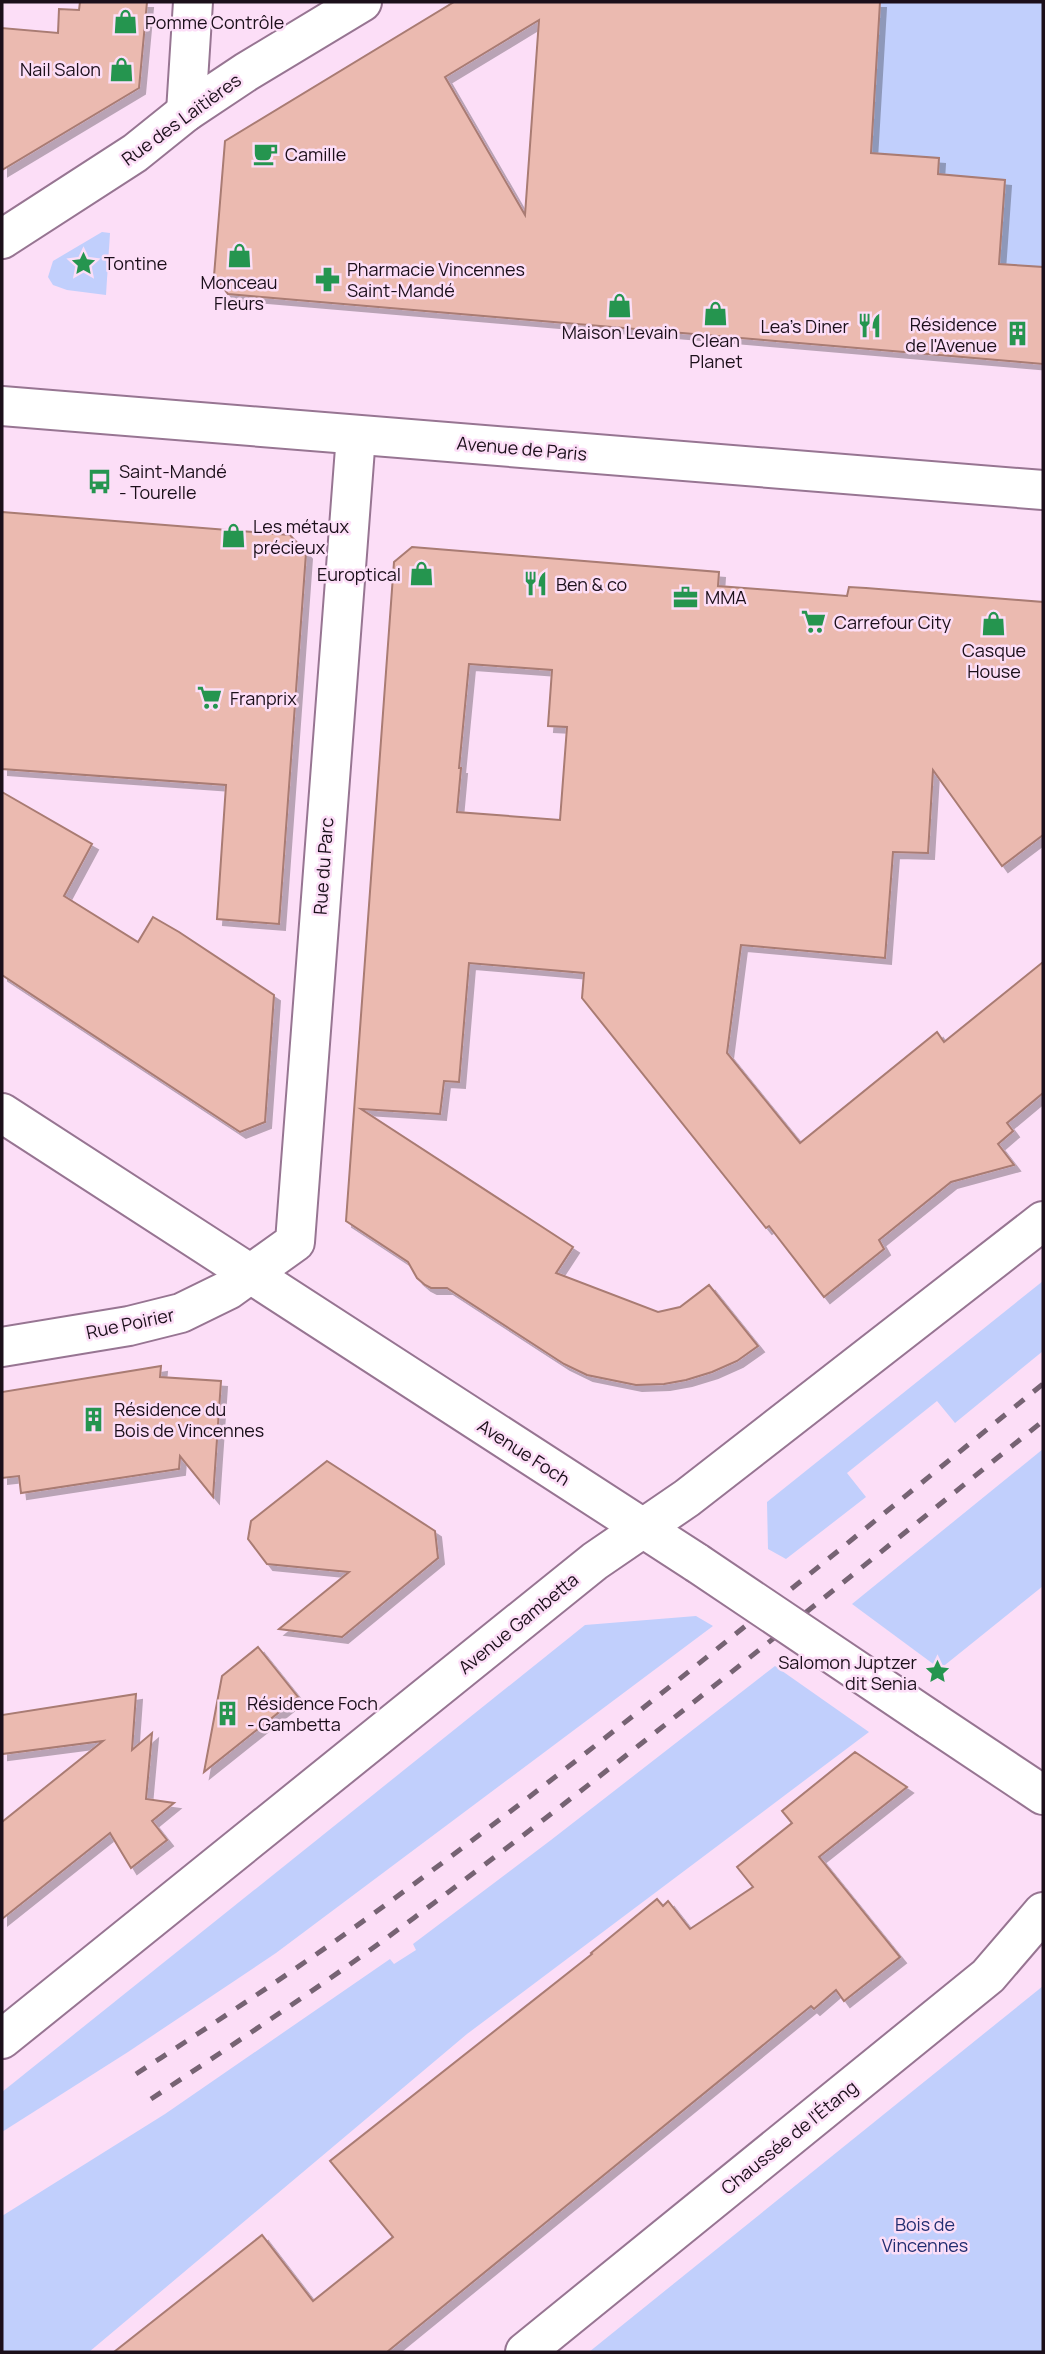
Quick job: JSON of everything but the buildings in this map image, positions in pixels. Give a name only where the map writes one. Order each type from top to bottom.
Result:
[{"type":"street","points":[[186,112],[193,2]]},
{"type":"street","name":"Rue des Laitières","points":[[2,239],[135,153],[186,112],[246,72],[362,2]]},
{"type":"street","name":"Avenue de Paris","points":[[2,406],[1043,489]]},
{"type":"street","name":"Rue du Parc","points":[[250,1275],[295,1242],[356,435]]},
{"type":"street","name":"Avenue Foch","points":[[2,1114],[697,1563],[1043,1795]]},
{"type":"street","name":"Avenue Gambetta","points":[[2,2039],[584,1570],[687,1498],[1043,1221]]},
{"type":"street","name":"Rue Poirier","points":[[2,1347],[129,1326],[181,1313],[228,1290],[250,1275]]},
{"type":"street","name":"Chaussée de l'Étang","points":[[525,2352],[988,1976],[1043,1912]]},
{"type":"green space","points":[[880,2],[1043,2],[1043,267],[999,264],[938,174],[939,158],[871,153]]},
{"type":"green space","points":[[102,232],[110,233],[106,295],[67,290],[53,285],[48,277],[53,261]]},
{"type":"green space","points":[[1043,1281],[1043,1351],[955,1423],[937,1401],[847,1473],[866,1497],[786,1559],[768,1549],[767,1502]]},
{"type":"green space","points":[[1043,1449],[1043,1586],[940,1669],[852,1604]]},
{"type":"green space","points":[[696,1616],[713,1626],[276,1953],[2,2132],[2,2092],[585,1625]]},
{"type":"green space","points":[[775,1666],[869,1732],[467,2034],[89,2352],[2,2352],[2,2216],[165,2114],[390,1959],[394,1964],[416,1950],[413,1944]]},
{"type":"green space","name":"Bois de Vincennes","points":[[1043,1986],[1043,2352],[589,2352]]},
{"type":"railway","points":[[136,2074],[315,1955],[459,1850],[712,1653],[1043,1384]]},
{"type":"railway","points":[[151,2099],[330,1978],[472,1875],[1043,1421]]},
{"type":"place","name":"Pomme Contrôle","points":[[125,22]]},
{"type":"place","name":"Nail Salon","points":[[121,69]]},
{"type":"place","name":"Camille","points":[[265,154]]},
{"type":"place","name":"Monceau Fleurs","points":[[239,255]]},
{"type":"place","name":"Tontine","points":[[84,263]]},
{"type":"place","name":"Pharmacie Vincennes Saint-Mandé","points":[[327,279]]},
{"type":"place","name":"Maison Levain","points":[[620,305]]},
{"type":"place","name":"Clean Planet","points":[[716,313]]},
{"type":"place","name":"Lea's Diner","points":[[869,326]]},
{"type":"place","name":"Résidence de l'Avenue","points":[[1017,334]]},
{"type":"place","name":"Saint-Mandé - Tourelle","points":[[99,481]]},
{"type":"place","name":"Les métaux précieux","points":[[233,536]]},
{"type":"place","name":"Europtical","points":[[421,574]]},
{"type":"place","name":"Ben & co","points":[[536,584]]},
{"type":"place","name":"MMA","points":[[685,597]]},
{"type":"place","name":"Carrefour City","points":[[814,622]]},
{"type":"place","name":"Casque House","points":[[994,623]]},
{"type":"place","name":"Franprix","points":[[210,698]]},
{"type":"place","name":"Résidence du Bois de Vincennes","points":[[94,1419]]},
{"type":"place","name":"Salomon Juptzer dit Senia","points":[[937,1672]]},
{"type":"place","name":"Résidence Foch - Gambetta","points":[[227,1713]]}]
